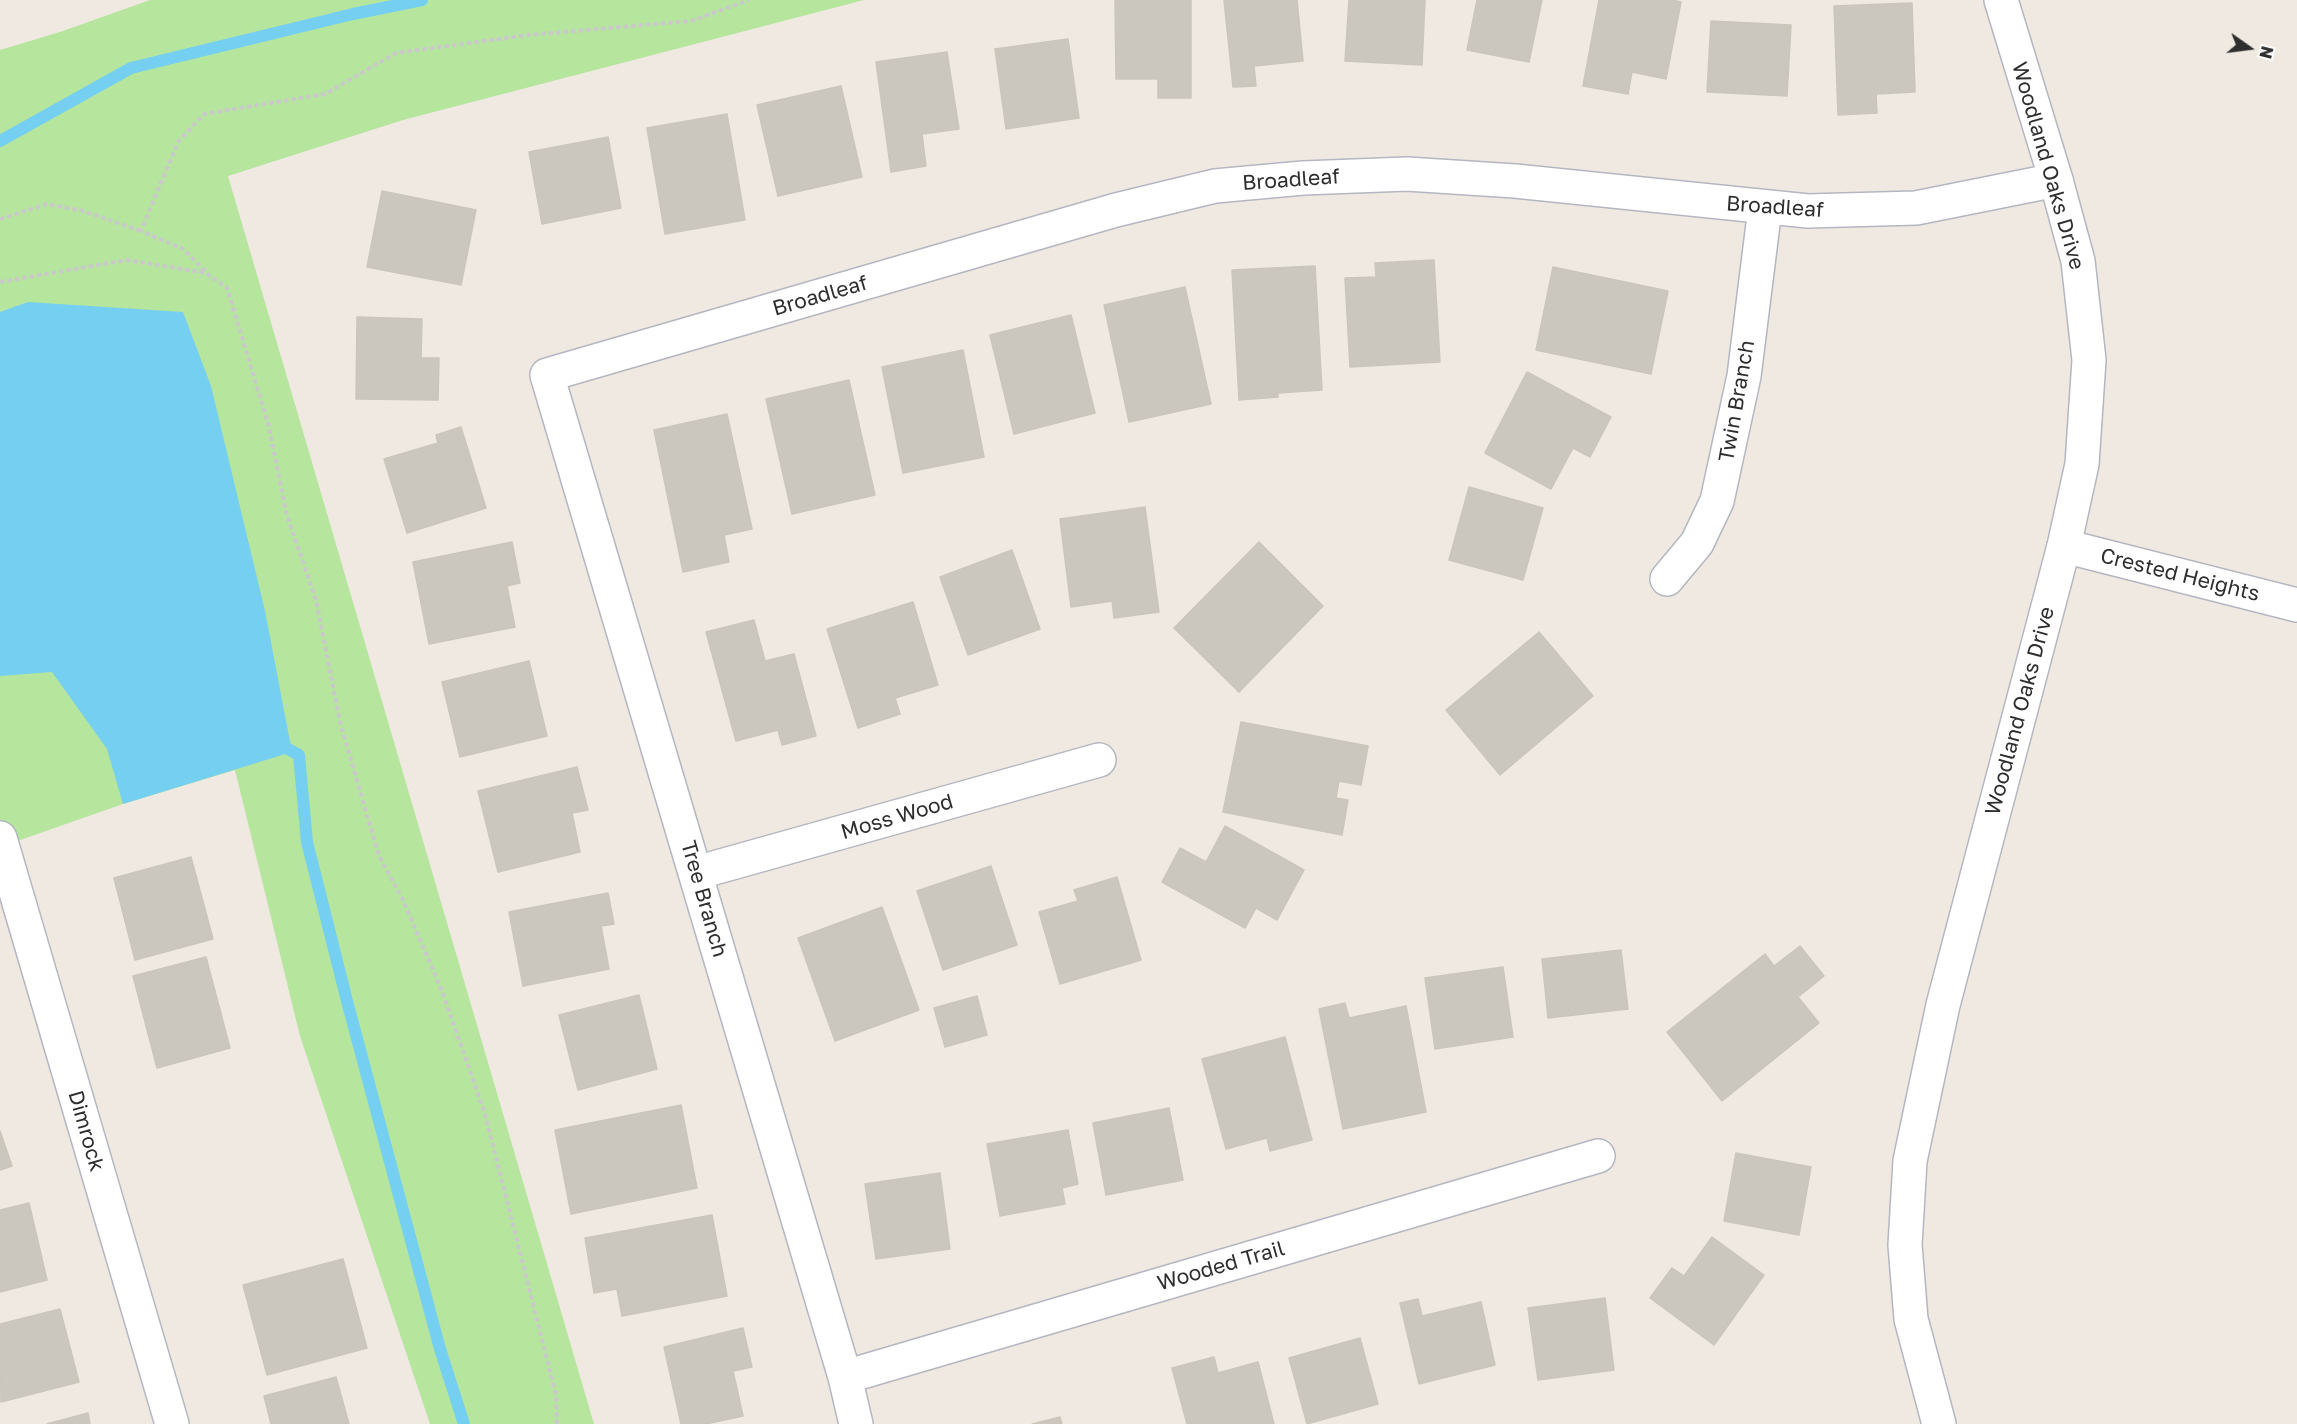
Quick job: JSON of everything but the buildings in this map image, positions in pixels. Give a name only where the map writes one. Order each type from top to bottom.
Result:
[{"type":"street","name":"Woodland Oaks Drive","points":[[1939,1424],[1911,1318],[1905,1245],[1910,1161],[1943,1005],[2064,546],[2082,464],[2089,360],[2078,261],[2056,180],[2001,0]]},
{"type":"street","name":"Broadleaf","points":[[547,375],[1116,210],[1215,186],[1303,178],[1407,174],[1515,181],[1808,212],[1916,208],[2056,180]]},
{"type":"street","name":"Twin Branch","points":[[1667,579],[1697,543],[1718,501],[1744,376],[1765,208]]},
{"type":"street","name":"Tree Branch","points":[[547,375],[845,1377],[856,1424]]},
{"type":"street","name":"Crested Heights","points":[[2064,546],[2297,605]]},
{"type":"street","name":"Moss Wood","points":[[696,873],[1099,760]]},
{"type":"street","name":"Dimrock","points":[[0,838],[172,1424]]},
{"type":"street","name":"Wooded Trail","points":[[845,1377],[1598,1155]]},
{"type":"path","points":[[141,231],[178,142],[204,114],[325,94],[396,53],[528,35],[691,21],[749,0]]},
{"type":"path","points":[[0,219],[47,204],[83,211],[141,231],[183,249],[206,273],[227,288],[268,423],[287,516],[316,600],[340,722],[379,856],[403,900],[442,991],[485,1114],[556,1395],[557,1424]]},
{"type":"path","points":[[0,282],[127,260],[206,273]]},
{"type":"green space","points":[[150,0],[864,0],[403,120],[228,176],[594,1424],[430,1424],[300,1036],[235,770],[123,804],[3,846],[0,838],[0,50],[63,31]]},
{"type":"water","points":[[28,302],[183,312],[211,386],[265,611],[292,752],[123,804],[107,749],[52,672],[0,676],[0,312]]},
{"type":"waterway","points":[[0,141],[131,68],[353,14],[422,0]]},
{"type":"waterway","points":[[279,744],[299,755],[307,842],[440,1349],[464,1424]]}]
